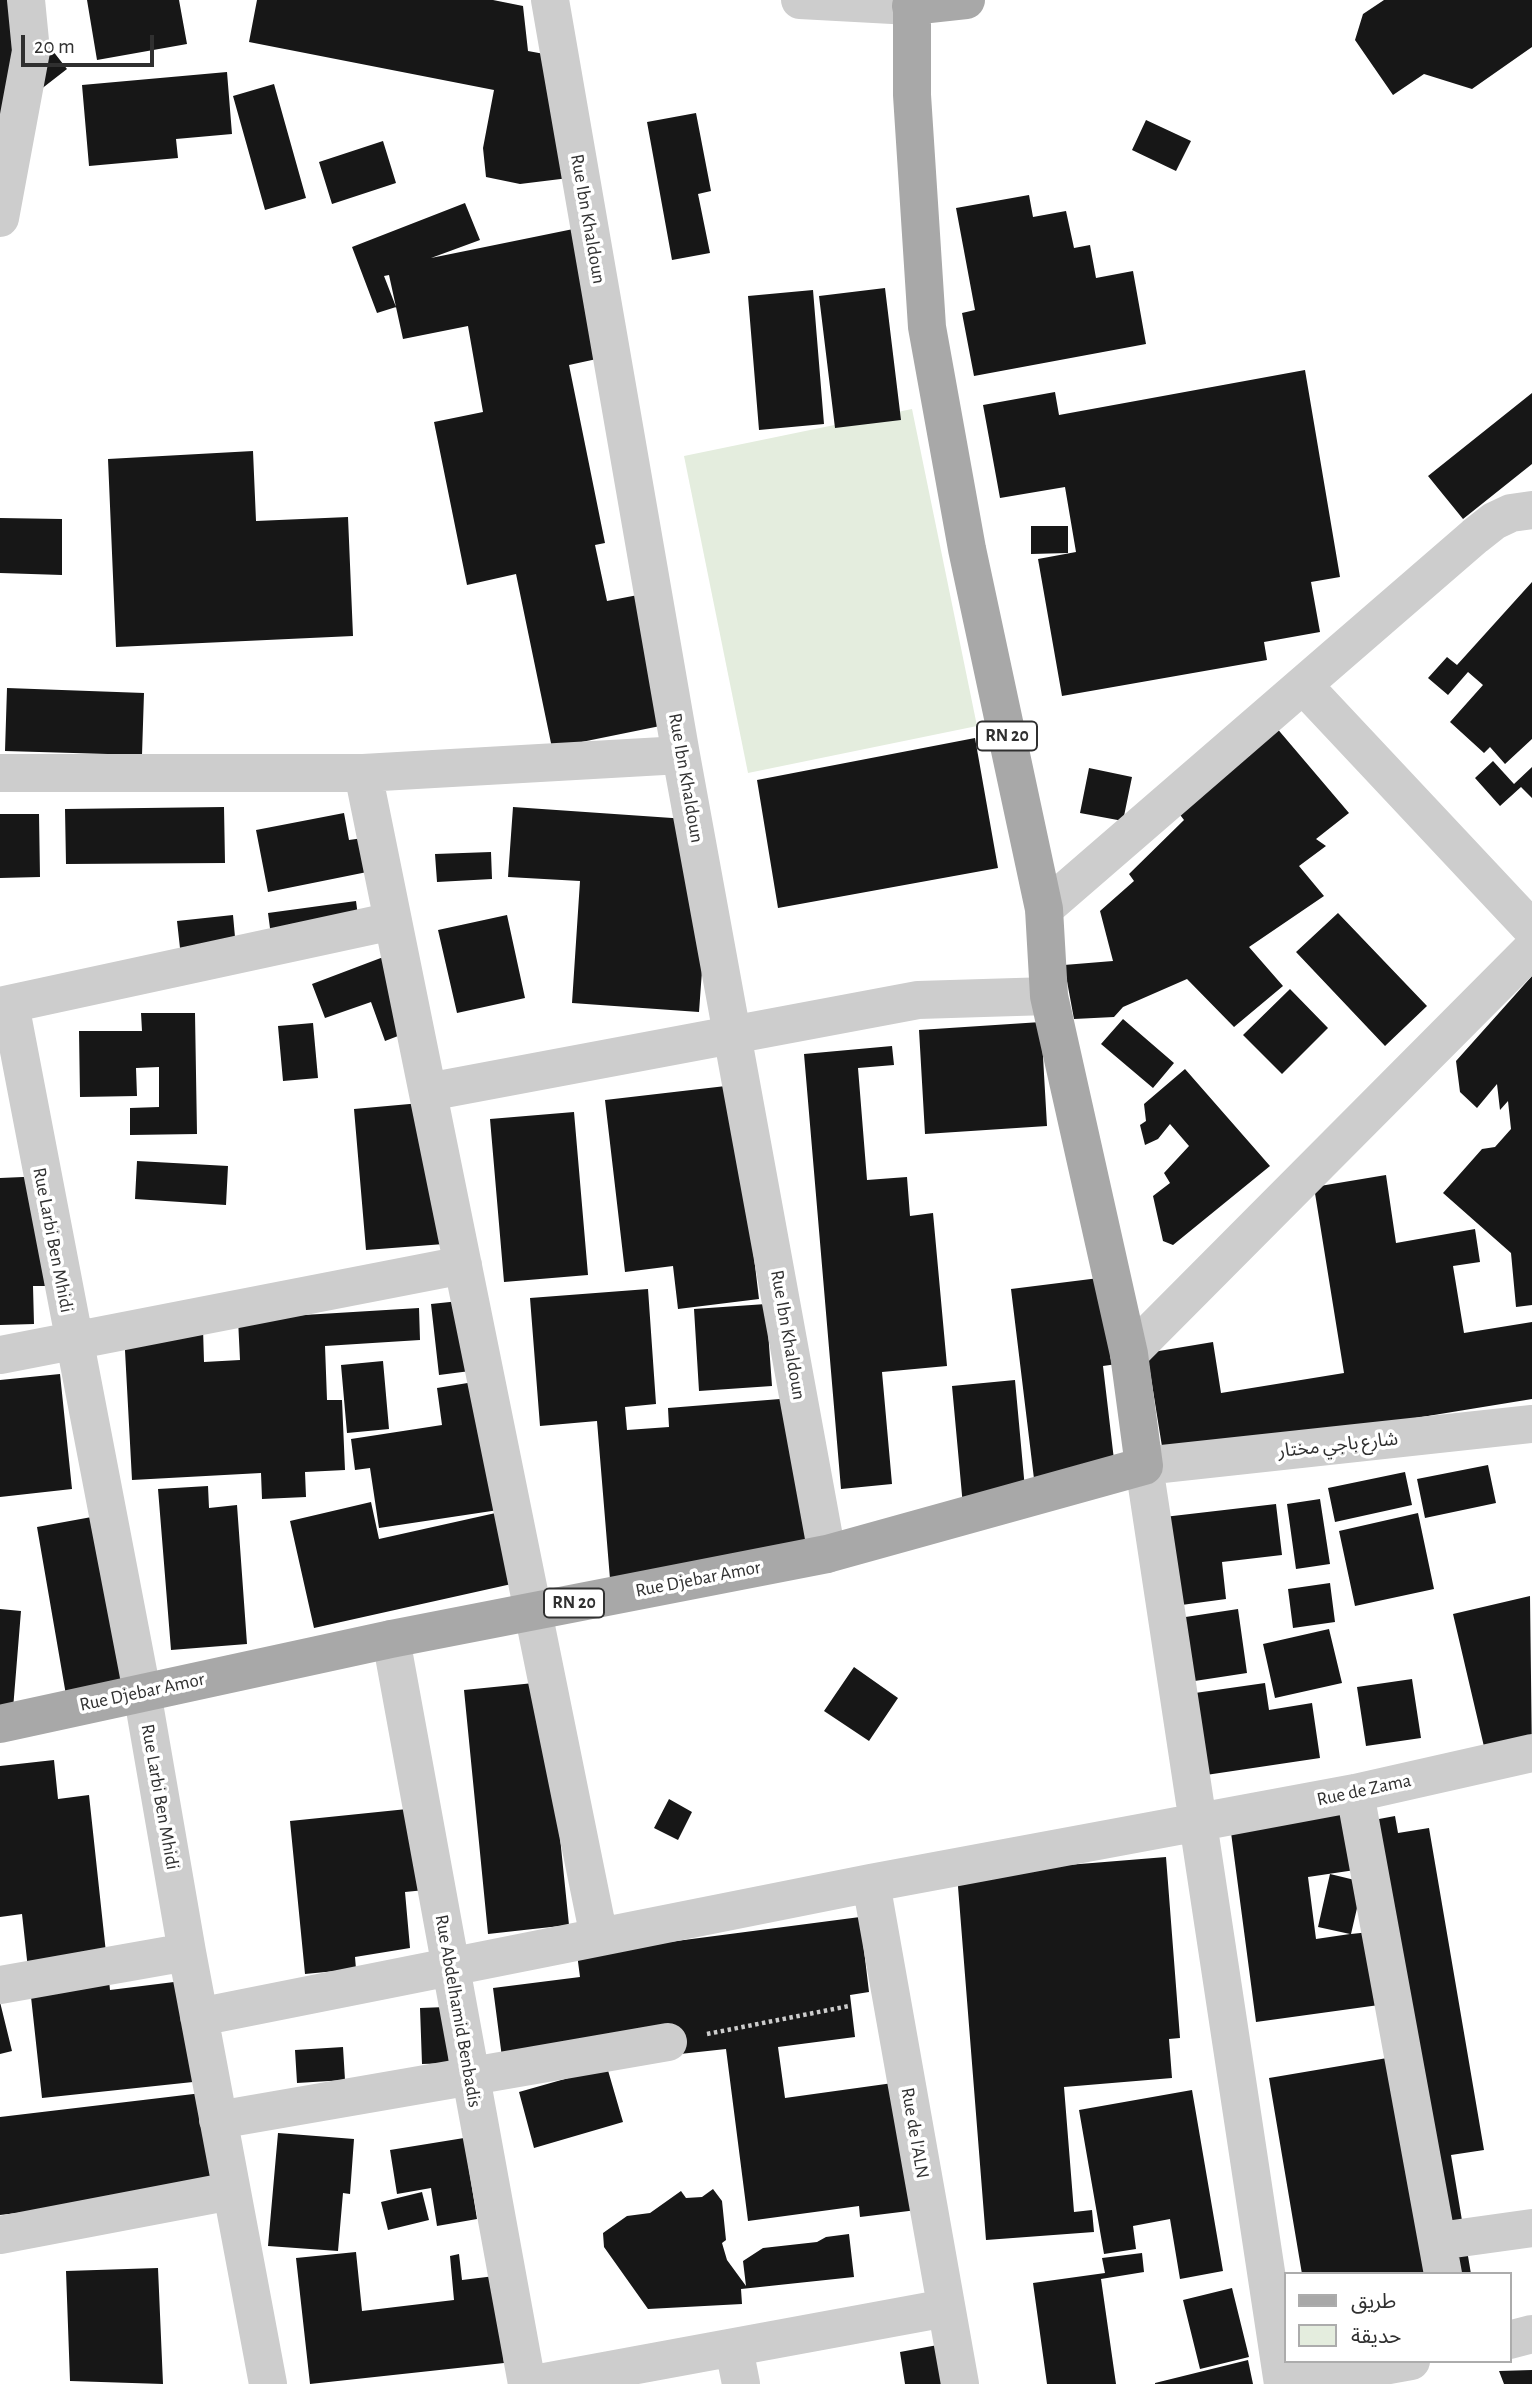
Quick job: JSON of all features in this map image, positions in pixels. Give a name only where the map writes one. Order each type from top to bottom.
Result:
[{"type":"main road","points":[[911,3],[967,0]]},
{"type":"main road","name":"RN 20","points":[[911,3],[914,134],[927,327],[967,549],[1044,909],[1049,996],[1129,1354],[1144,1466]]},
{"type":"main road","name":"Rue Djebar Amor","points":[[0,1724],[391,1639],[827,1554],[1144,1466]]},
{"type":"street","points":[[0,218],[31,51],[26,0]]},
{"type":"street","name":"Rue Ibn Khaldoun","points":[[550,0],[681,755],[827,1554]]},
{"type":"street","points":[[800,0],[911,3]]},
{"type":"street","points":[[1044,909],[1494,521],[1511,513],[1532,510]]},
{"type":"street","points":[[1303,685],[1532,929]]},
{"type":"street","points":[[0,773],[363,774],[681,755]]},
{"type":"street","points":[[363,774],[599,1937]]},
{"type":"street","points":[[5,1005],[393,921]]},
{"type":"street","points":[[1129,1354],[1532,949]]},
{"type":"street","points":[[428,1092],[918,1000],[1049,996]]},
{"type":"street","name":"Rue Larbi Ben Mhidi","points":[[5,1005],[142,1692],[187,1952],[268,2384]]},
{"type":"street","points":[[0,1355],[463,1265]]},
{"type":"street","name":"شارع باجي مختار","points":[[1144,1466],[1532,1424]]},
{"type":"street","points":[[1144,1466],[1195,1821],[1285,2384],[1400,2363]]},
{"type":"street","name":"Rue Abdelhamid Benbadis","points":[[391,1639],[527,2384]]},
{"type":"street","name":"Rue de Zama","points":[[199,2017],[871,1883],[1355,1793],[1532,1753]]},
{"type":"street","points":[[1355,1793],[1441,2257],[1532,2228]]},
{"type":"street","name":"Rue de l'ALN","points":[[871,1883],[960,2384]]},
{"type":"street","points":[[0,1985],[187,1952]]},
{"type":"street","points":[[218,2120],[668,2042]]},
{"type":"street","points":[[0,2235],[231,2191]]},
{"type":"street","points":[[534,2384],[738,2366],[946,2308]]},
{"type":"street","points":[[1511,2339],[1532,2334]]},
{"type":"path","points":[[668,2042],[891,1997]]},
{"type":"green space","points":[[912,409],[977,726],[748,773],[684,456]]},
{"type":"building","points":[[0,0],[13,0],[67,69],[0,121]]},
{"type":"building","points":[[87,0],[179,0],[187,44],[97,60]]},
{"type":"building","points":[[257,0],[493,0],[523,6],[528,51],[566,58],[577,177],[520,184],[486,177],[483,148],[494,90],[249,42]]},
{"type":"building","points":[[1384,0],[1532,0],[1532,47],[1472,89],[1424,74],[1393,95],[1355,40],[1363,14]]},
{"type":"building","points":[[227,72],[232,134],[176,139],[178,158],[89,166],[82,85]]},
{"type":"building","points":[[274,84],[306,198],[265,210],[233,96]]},
{"type":"building","points":[[696,113],[711,191],[698,194],[710,253],[672,260],[647,122]]},
{"type":"building","points":[[1146,120],[1191,141],[1176,171],[1132,150]]},
{"type":"building","points":[[383,141],[396,183],[332,204],[319,162]]},
{"type":"building","points":[[1029,195],[1033,217],[1066,211],[1074,248],[1090,245],[1096,278],[1133,271],[1146,344],[974,376],[962,313],[975,310],[956,208]]},
{"type":"building","points":[[465,203],[480,240],[431,258],[588,226],[615,355],[569,365],[605,543],[595,545],[607,601],[643,594],[670,724],[552,748],[516,574],[467,585],[434,422],[483,412],[468,326],[403,339],[396,307],[377,313],[352,247]],"holes":[[[389,275],[396,307],[384,276]]]},
{"type":"building","points":[[885,288],[901,420],[835,428],[819,296]]},
{"type":"building","points":[[813,290],[824,424],[759,430],[748,296]]},
{"type":"building","points":[[1305,370],[1340,577],[1311,582],[1320,632],[1264,642],[1267,660],[1062,696],[1038,559],[1076,552],[1065,487],[1000,498],[983,405],[1055,392],[1059,415]]},
{"type":"building","points":[[1532,393],[1532,464],[1463,519],[1428,476]]},
{"type":"building","points":[[253,451],[256,521],[348,517],[353,636],[116,647],[108,459]]},
{"type":"building","points":[[0,518],[62,519],[62,575],[0,573]]},
{"type":"building","points":[[1031,526],[1068,526],[1068,553],[1031,554]]},
{"type":"building","points":[[1532,582],[1532,739],[1505,764],[1490,747],[1484,753],[1450,722],[1483,685],[1468,672],[1448,695],[1428,678],[1447,657],[1457,665]]},
{"type":"building","points":[[7,688],[144,693],[142,755],[5,751]]},
{"type":"building","points":[[1275,726],[1349,813],[1316,839],[1326,846],[1299,866],[1324,896],[1249,947],[1283,986],[1234,1027],[1187,979],[1123,1007],[1114,1017],[1074,1019],[1064,965],[1113,961],[1100,911],[1134,881],[1129,874],[1184,820],[1174,807]]},
{"type":"building","points":[[975,738],[998,868],[778,908],[757,780]]},
{"type":"building","points":[[1493,761],[1514,784],[1532,767],[1532,798],[1521,787],[1500,806],[1475,778]]},
{"type":"building","points":[[1089,768],[1132,777],[1123,821],[1080,813]]},
{"type":"building","points":[[224,807],[225,863],[66,864],[65,809]]},
{"type":"building","points":[[513,807],[701,820],[705,929],[699,1012],[572,1003],[580,881],[508,877]]},
{"type":"building","points":[[344,813],[349,840],[370,837],[377,870],[268,892],[256,830]]},
{"type":"building","points":[[0,814],[39,814],[40,877],[0,878]]},
{"type":"building","points":[[491,852],[492,879],[437,882],[435,854]]},
{"type":"building","points":[[356,901],[361,939],[273,951],[268,913]]},
{"type":"building","points":[[1338,913],[1427,1006],[1385,1046],[1296,952]]},
{"type":"building","points":[[233,915],[238,970],[183,975],[177,921]]},
{"type":"building","points":[[507,915],[525,998],[457,1013],[438,930]]},
{"type":"building","points":[[394,953],[429,1024],[385,1041],[371,1002],[325,1018],[312,984]]},
{"type":"building","points":[[1532,976],[1532,1305],[1516,1307],[1511,1253],[1443,1193],[1482,1149],[1495,1147],[1511,1129],[1508,1101],[1500,1110],[1497,1084],[1477,1108],[1460,1092],[1456,1061]]},
{"type":"building","points":[[1290,989],[1328,1028],[1282,1074],[1243,1035]]},
{"type":"building","points":[[141,1013],[195,1013],[197,1134],[130,1135],[130,1108],[159,1107],[159,1067],[136,1068],[137,1096],[80,1097],[79,1031],[142,1031]]},
{"type":"building","points":[[1123,1019],[1174,1063],[1153,1088],[1101,1044]]},
{"type":"building","points":[[1041,1022],[1047,1126],[925,1134],[919,1030]]},
{"type":"building","points":[[313,1023],[318,1078],[283,1081],[278,1026]]},
{"type":"building","points":[[892,1046],[894,1065],[858,1068],[867,1180],[907,1177],[910,1216],[933,1213],[947,1366],[882,1372],[892,1484],[841,1489],[804,1054]]},
{"type":"building","points":[[1185,1069],[1270,1166],[1173,1245],[1163,1241],[1153,1196],[1170,1183],[1164,1173],[1189,1146],[1170,1124],[1158,1139],[1145,1145],[1140,1125],[1146,1121],[1144,1104]]},
{"type":"building","points":[[743,1084],[746,1191],[759,1299],[678,1309],[673,1266],[625,1272],[605,1100]]},
{"type":"building","points":[[432,1102],[444,1244],[366,1250],[354,1109]]},
{"type":"building","points":[[574,1112],[588,1275],[504,1282],[490,1119]]},
{"type":"building","points":[[137,1161],[228,1166],[226,1205],[135,1199]]},
{"type":"building","points":[[1386,1175],[1396,1243],[1475,1229],[1480,1262],[1453,1266],[1464,1333],[1532,1322],[1532,1399],[1164,1459],[1147,1353],[1213,1342],[1221,1393],[1344,1373],[1314,1187]]},
{"type":"building","points":[[46,1176],[49,1286],[33,1286],[34,1324],[0,1325],[0,1178]]},
{"type":"building","points":[[1107,1277],[1117,1364],[1103,1366],[1116,1477],[1035,1487],[1011,1289]]},
{"type":"building","points":[[648,1289],[656,1404],[625,1407],[627,1430],[669,1427],[668,1408],[805,1397],[818,1563],[610,1579],[597,1421],[540,1426],[530,1298]]},
{"type":"building","points":[[469,1300],[478,1370],[439,1375],[431,1304]]},
{"type":"building","points":[[766,1304],[772,1386],[699,1391],[694,1309]]},
{"type":"building","points":[[419,1308],[420,1340],[325,1346],[327,1400],[342,1400],[345,1470],[305,1472],[306,1497],[262,1499],[261,1473],[132,1480],[124,1332],[203,1328],[204,1362],[240,1360],[238,1319]]},
{"type":"building","points":[[383,1361],[389,1429],[347,1433],[341,1365]]},
{"type":"building","points":[[60,1374],[72,1489],[0,1497],[0,1380]]},
{"type":"building","points":[[486,1380],[505,1509],[379,1528],[370,1468],[355,1470],[351,1439],[442,1425],[437,1388]]},
{"type":"building","points":[[1015,1380],[1026,1500],[963,1506],[952,1386]]},
{"type":"building","points":[[1488,1465],[1496,1503],[1425,1518],[1417,1479]]},
{"type":"building","points":[[1405,1472],[1412,1505],[1335,1522],[1328,1488]]},
{"type":"building","points":[[208,1486],[209,1508],[237,1505],[247,1644],[171,1650],[158,1489]]},
{"type":"building","points":[[1320,1499],[1330,1564],[1296,1569],[1287,1504]]},
{"type":"building","points":[[371,1502],[379,1539],[509,1510],[525,1581],[314,1628],[290,1521]]},
{"type":"building","points":[[1276,1504],[1282,1555],[1222,1562],[1226,1599],[1174,1606],[1164,1517]]},
{"type":"building","points":[[1418,1513],[1434,1589],[1355,1606],[1339,1531]]},
{"type":"building","points":[[108,1514],[140,1681],[66,1695],[37,1527]]},
{"type":"building","points":[[1330,1583],[1335,1622],[1293,1628],[1288,1589]]},
{"type":"building","points":[[1530,1596],[1532,1758],[1489,1768],[1453,1614]]},
{"type":"building","points":[[0,1609],[21,1611],[13,1709],[0,1708]]},
{"type":"building","points":[[1238,1609],[1247,1673],[1188,1682],[1179,1618]]},
{"type":"building","points":[[1329,1629],[1342,1683],[1275,1698],[1263,1644]]},
{"type":"building","points":[[854,1667],[898,1698],[869,1741],[824,1711]]},
{"type":"building","points":[[1412,1679],[1421,1738],[1366,1746],[1357,1687]]},
{"type":"building","points":[[544,1682],[569,1925],[488,1934],[464,1690]]},
{"type":"building","points":[[1265,1683],[1269,1710],[1312,1703],[1320,1758],[1206,1775],[1195,1693]]},
{"type":"building","points":[[54,1760],[58,1799],[89,1795],[110,1990],[182,1981],[193,2082],[42,2098],[22,1914],[0,1917],[0,1766]]},
{"type":"building","points":[[669,1799],[692,1812],[678,1840],[654,1828]]},
{"type":"building","points":[[417,1808],[425,1890],[405,1892],[410,1948],[355,1957],[356,1969],[305,1974],[290,1821]]},
{"type":"building","points":[[1347,1810],[1355,1870],[1308,1877],[1316,1939],[1350,1934],[1318,1927],[1330,1874],[1363,1882],[1351,1934],[1370,1932],[1379,2005],[1256,2022],[1230,1825]]},
{"type":"building","points":[[1395,1816],[1398,1833],[1429,1828],[1484,2150],[1451,2155],[1471,2272],[1302,2272],[1269,2078],[1399,2056],[1363,1822]]},
{"type":"building","points":[[1166,1857],[1180,2038],[1169,2039],[1172,2078],[1064,2087],[1074,2212],[1092,2210],[1094,2232],[986,2240],[957,1874]]},
{"type":"building","points":[[860,1917],[869,1992],[850,1995],[855,2037],[778,2047],[785,2098],[893,2083],[917,2210],[860,2217],[859,2206],[748,2221],[726,2049],[504,2073],[493,1988],[580,1977],[577,1954]]},
{"type":"building","points":[[0,2002],[12,2051],[0,2054]]},
{"type":"building","points":[[446,2007],[449,2063],[422,2064],[420,2008]]},
{"type":"building","points":[[343,2047],[345,2080],[297,2083],[295,2050]]},
{"type":"building","points":[[607,2067],[623,2122],[534,2148],[519,2092]]},
{"type":"building","points":[[1192,2090],[1223,2271],[1180,2279],[1170,2219],[1133,2226],[1136,2249],[1104,2254],[1079,2110]]},
{"type":"building","points":[[202,2093],[213,2190],[0,2215],[0,2117]]},
{"type":"building","points":[[278,2133],[354,2139],[350,2194],[343,2193],[338,2251],[268,2246]]},
{"type":"building","points":[[464,2138],[477,2219],[437,2226],[431,2188],[397,2194],[390,2150]]},
{"type":"building","points":[[713,2189],[722,2201],[726,2240],[722,2243],[727,2260],[746,2286],[743,2261],[763,2248],[817,2242],[826,2237],[849,2234],[854,2277],[741,2289],[742,2304],[648,2309],[604,2247],[603,2233],[627,2216],[650,2213],[681,2191],[686,2198],[702,2197]]},
{"type":"building","points":[[422,2192],[429,2220],[388,2230],[381,2202]]},
{"type":"building","points":[[356,2252],[362,2311],[454,2300],[450,2256],[459,2254],[462,2280],[495,2276],[504,2363],[310,2384],[296,2258]]},
{"type":"building","points":[[1142,2253],[1144,2272],[1101,2279],[1116,2384],[1047,2384],[1033,2283],[1105,2273],[1102,2258]]},
{"type":"building","points":[[158,2268],[163,2384],[70,2381],[66,2271]]},
{"type":"building","points":[[1232,2288],[1249,2357],[1200,2369],[1183,2300]]},
{"type":"building","points":[[943,2344],[950,2384],[905,2384],[900,2352]]},
{"type":"building","points":[[1248,2360],[1253,2384],[1155,2384],[1155,2383]]},
{"type":"building","points":[[1532,2370],[1532,2384],[1504,2384],[1499,2371]]}]
